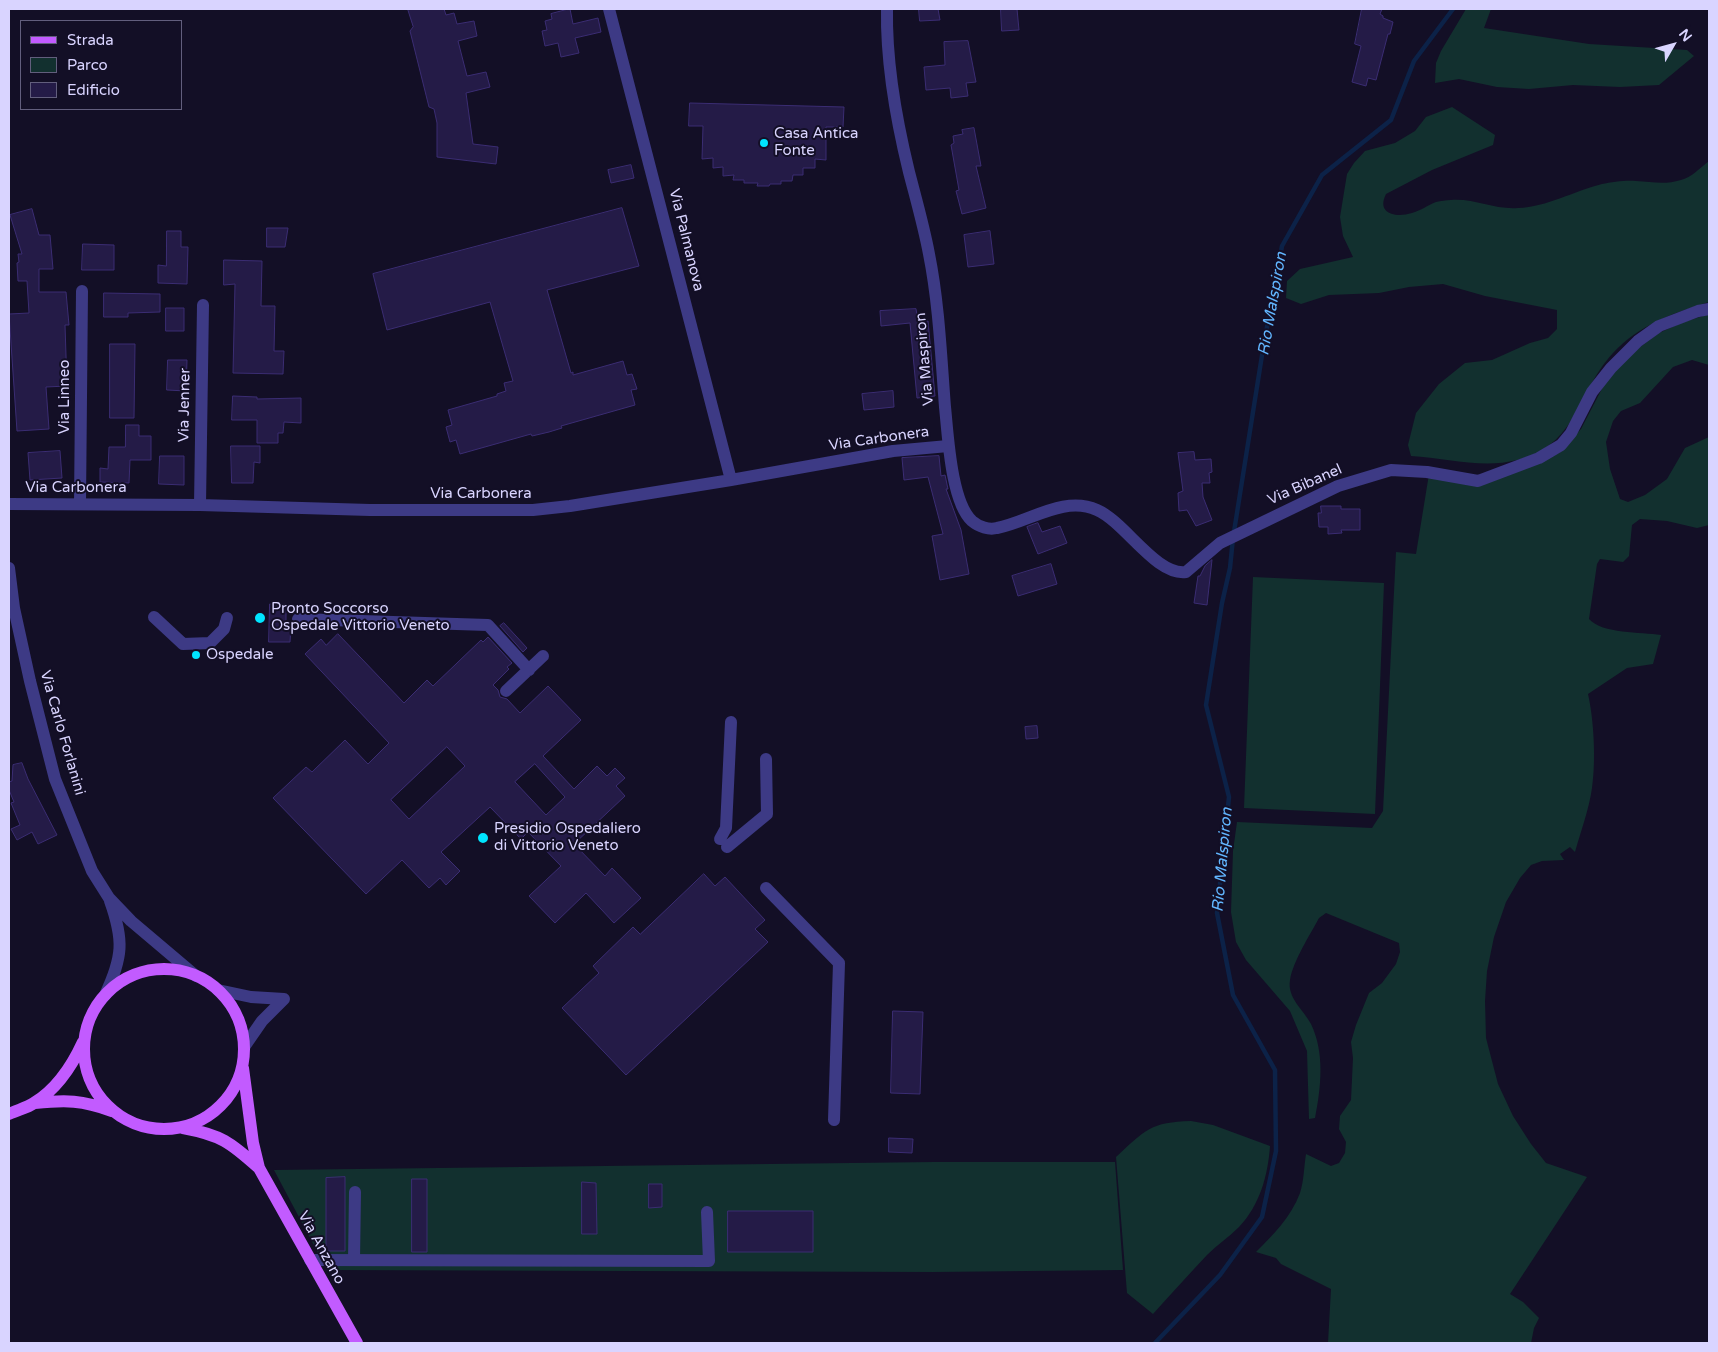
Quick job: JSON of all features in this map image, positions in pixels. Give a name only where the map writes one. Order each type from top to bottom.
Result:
[{"type":"main road","points":[[157,969],[177,970],[196,976],[218,990],[232,1006],[240,1026],[244,1047],[243,1063],[237,1081],[228,1097],[214,1111],[198,1121],[180,1127],[163,1129],[146,1126],[129,1121],[114,1111],[100,1096],[90,1078],[85,1058],[85,1037],[88,1022],[95,1007],[105,995],[120,982],[138,973],[157,969]]},
{"type":"main road","points":[[9,1114],[35,1103],[58,1083],[69,1070],[85,1037]]},
{"type":"main road","name":"Via Anzano","points":[[243,1063],[259,1168],[357,1343]]},
{"type":"main road","points":[[35,1103],[76,1101],[114,1111]]},
{"type":"main road","name":"Via Anzano","points":[[180,1127],[206,1132],[222,1138],[259,1168]]},
{"type":"street","name":"Via Palmanova","points":[[609,9],[731,480]]},
{"type":"street","name":"Via Maspiron","points":[[887,9],[886,32],[893,92],[935,288],[948,446],[960,501],[972,521],[980,526],[997,528],[1042,512],[1074,506],[1087,506],[1110,518],[1170,570],[1182,573],[1191,570],[1207,552],[1220,543],[1263,522]]},
{"type":"street","name":"Via Linneo","points":[[80,504],[82,291]]},
{"type":"street","name":"Via Jenner","points":[[200,505],[203,305]]},
{"type":"street","name":"Via Bibanel","points":[[1263,522],[1338,486],[1391,470],[1427,472],[1478,481],[1539,458],[1561,444],[1571,433],[1592,392],[1611,368],[1638,341],[1658,326],[1698,311],[1709,309]]},
{"type":"street","name":"Via Carbonera","points":[[9,504],[200,505],[370,510],[533,510],[570,506],[731,480],[893,451],[948,446]]},
{"type":"street","name":"Via Carlo Forlanini","points":[[9,568],[12,618],[55,779],[92,871],[109,898],[117,921],[120,948],[115,974],[105,995]]},
{"type":"street","points":[[154,617],[183,644],[210,643],[224,629],[226,618]]},
{"type":"street","points":[[298,619],[488,626],[529,670]]},
{"type":"street","points":[[506,691],[543,656]]},
{"type":"street","points":[[731,722],[726,828],[723,843],[767,814],[766,759]]},
{"type":"street","points":[[766,888],[839,964],[834,1120]]},
{"type":"street","name":"Via Carlo Forlanini","points":[[109,898],[150,938],[196,976]]},
{"type":"street","points":[[218,990],[252,997],[284,999],[262,1021],[244,1047]]},
{"type":"street","points":[[354,1260],[355,1192]]},
{"type":"street","points":[[310,1260],[709,1261],[707,1212]]},
{"type":"green space","points":[[1466,9],[1491,9],[1484,28],[1589,44],[1687,50],[1694,56],[1659,85],[1620,87],[1573,85],[1529,89],[1497,87],[1459,79],[1435,83],[1436,63],[1441,51]]},
{"type":"green space","points":[[1452,107],[1495,135],[1493,145],[1432,170],[1386,194],[1384,206],[1389,213],[1406,214],[1418,211],[1436,202],[1449,200],[1468,201],[1509,208],[1529,207],[1606,183],[1619,181],[1675,182],[1685,179],[1709,161],[1709,302],[1657,321],[1623,343],[1601,368],[1574,416],[1553,443],[1537,453],[1517,460],[1478,463],[1411,456],[1408,445],[1416,413],[1439,384],[1465,363],[1492,360],[1530,343],[1548,338],[1557,329],[1557,310],[1485,296],[1443,284],[1409,287],[1379,293],[1329,295],[1301,304],[1286,298],[1287,281],[1300,269],[1353,257],[1343,236],[1340,217],[1347,174],[1354,163],[1365,151],[1395,143],[1415,131],[1426,117]]},
{"type":"green space","points":[[1709,314],[1709,365],[1692,360],[1673,367],[1640,403],[1621,411],[1613,421],[1606,442],[1610,469],[1620,499],[1628,502],[1645,495],[1667,479],[1685,448],[1709,437],[1709,525],[1697,528],[1667,521],[1640,519],[1632,525],[1629,556],[1623,562],[1600,559],[1597,564],[1589,619],[1595,624],[1612,630],[1661,635],[1653,664],[1627,668],[1588,694],[1592,716],[1594,766],[1589,804],[1575,852],[1570,847],[1560,854],[1564,860],[1542,861],[1531,865],[1520,878],[1506,902],[1494,937],[1487,971],[1485,1001],[1486,1038],[1498,1084],[1513,1116],[1546,1163],[1587,1177],[1510,1294],[1523,1302],[1539,1318],[1534,1328],[1531,1343],[1328,1343],[1331,1289],[1281,1264],[1276,1258],[1256,1252],[1292,1210],[1300,1193],[1306,1154],[1331,1166],[1339,1163],[1345,1153],[1346,1142],[1339,1129],[1340,1116],[1351,1100],[1353,1058],[1351,1042],[1369,993],[1382,983],[1396,964],[1400,952],[1399,943],[1326,913],[1319,918],[1302,948],[1292,973],[1290,986],[1293,998],[1311,1024],[1320,1059],[1319,1095],[1315,1118],[1309,1119],[1307,1051],[1290,1011],[1246,960],[1236,942],[1231,912],[1233,851],[1237,822],[1372,828],[1383,811],[1396,552],[1416,554],[1429,474],[1457,483],[1544,460],[1559,453],[1581,429],[1607,379],[1621,361],[1659,333],[1681,323]]},
{"type":"green space","points":[[1253,577],[1384,583],[1375,814],[1244,808]]},
{"type":"green space","points":[[1191,1121],[1213,1125],[1270,1146],[1265,1179],[1258,1199],[1239,1227],[1207,1255],[1153,1314],[1127,1293],[1116,1157],[1149,1129],[1166,1123]]},
{"type":"green space","points":[[935,1162],[1115,1162],[1123,1270],[933,1272],[327,1270],[274,1170]]},
{"type":"building","points":[[408,9],[444,9],[446,15],[454,13],[457,24],[474,21],[477,36],[458,41],[467,76],[486,72],[490,87],[466,93],[473,144],[498,147],[496,164],[437,157],[437,123],[434,109],[429,107],[410,31],[413,27]]},
{"type":"building","points":[[570,9],[573,24],[598,18],[601,32],[575,38],[579,53],[561,57],[558,43],[545,46],[542,31],[547,30],[545,21],[552,19],[551,14]]},
{"type":"building","points":[[919,9],[938,9],[940,20],[920,21]]},
{"type":"building","points":[[1001,9],[1017,9],[1019,30],[1002,31]]},
{"type":"building","points":[[1362,9],[1382,9],[1380,14],[1383,18],[1393,22],[1376,80],[1368,78],[1366,86],[1352,82],[1361,46],[1355,44]]},
{"type":"building","points":[[968,41],[976,82],[966,83],[968,96],[951,98],[950,88],[926,90],[924,67],[945,65],[944,42]]},
{"type":"building","name":"Casa Antica Fonte","points":[[690,103],[844,107],[843,127],[826,127],[826,160],[815,159],[815,168],[803,168],[803,175],[793,175],[792,181],[781,181],[781,184],[770,184],[769,186],[757,186],[758,183],[744,183],[744,180],[733,180],[734,175],[723,176],[723,167],[713,168],[713,158],[702,159],[703,126],[689,126]]},
{"type":"building","points":[[974,128],[981,166],[976,166],[986,208],[962,214],[956,191],[959,190],[951,145],[954,143],[953,136],[963,134],[962,130]]},
{"type":"building","points":[[631,165],[634,178],[611,183],[608,170]]},
{"type":"building","points":[[622,208],[639,266],[547,290],[571,373],[573,372],[573,375],[623,361],[627,375],[632,374],[637,389],[631,390],[635,405],[561,426],[562,428],[549,432],[532,436],[531,434],[460,454],[456,440],[450,442],[446,427],[452,425],[448,410],[497,396],[497,394],[506,391],[504,383],[513,381],[490,302],[387,330],[373,274]]},
{"type":"building","points":[[32,209],[39,235],[50,235],[53,269],[39,269],[39,292],[66,292],[69,325],[65,325],[67,386],[46,387],[49,429],[17,431],[9,314],[29,313],[27,281],[18,281],[18,254],[22,254],[10,215]]},
{"type":"building","points":[[267,228],[288,228],[285,247],[267,247]]},
{"type":"building","points":[[167,231],[181,231],[181,247],[188,247],[187,284],[158,283],[158,265],[166,266]]},
{"type":"building","points":[[990,231],[994,264],[968,267],[964,235]]},
{"type":"building","points":[[83,244],[114,245],[114,270],[82,270]]},
{"type":"building","points":[[224,260],[262,261],[261,306],[275,306],[274,351],[284,351],[283,374],[233,373],[235,284],[224,285]]},
{"type":"building","points":[[104,293],[160,294],[160,312],[128,313],[128,317],[104,317]]},
{"type":"building","points":[[166,308],[184,308],[184,331],[166,331]]},
{"type":"building","points":[[916,309],[918,321],[928,321],[935,396],[917,398],[910,323],[881,326],[880,311]]},
{"type":"building","points":[[110,344],[135,344],[134,418],[110,418]]},
{"type":"building","points":[[168,360],[187,360],[186,391],[167,390]]},
{"type":"building","points":[[893,391],[894,407],[864,410],[862,394]]},
{"type":"building","points":[[233,396],[257,397],[257,399],[301,398],[301,423],[284,422],[283,433],[278,433],[278,443],[257,443],[257,420],[232,420]]},
{"type":"building","points":[[126,425],[139,425],[139,436],[151,436],[151,460],[130,460],[129,483],[100,482],[100,468],[108,469],[109,447],[125,447]]},
{"type":"building","points":[[231,446],[260,446],[260,463],[254,462],[253,483],[232,483]]},
{"type":"building","points":[[60,451],[62,478],[30,480],[28,453]]},
{"type":"building","points":[[1194,452],[1195,460],[1211,459],[1212,472],[1209,473],[1210,483],[1202,483],[1203,497],[1212,520],[1196,526],[1187,510],[1179,511],[1178,493],[1183,491],[1178,453]]},
{"type":"building","points":[[160,456],[184,456],[184,485],[159,484]]},
{"type":"building","points":[[939,456],[941,476],[945,475],[948,489],[946,489],[961,530],[969,574],[940,580],[932,536],[943,534],[928,477],[904,480],[902,458]]},
{"type":"building","points":[[1321,506],[1341,506],[1341,509],[1360,509],[1360,530],[1341,530],[1342,533],[1328,534],[1328,527],[1319,527],[1318,513],[1321,513]]},
{"type":"building","points":[[1038,523],[1042,532],[1060,526],[1067,543],[1038,554],[1027,527]]},
{"type":"building","points":[[1212,560],[1207,605],[1194,603],[1198,576],[1200,576],[1205,566]]},
{"type":"building","points":[[1051,564],[1057,584],[1018,596],[1012,576]]},
{"type":"building","points":[[270,604],[286,604],[286,626],[291,626],[290,642],[269,642]]},
{"type":"building","points":[[504,623],[527,648],[523,652],[500,626]]},
{"type":"building","points":[[338,634],[404,703],[427,680],[433,686],[481,640],[483,642],[488,637],[512,663],[507,667],[509,669],[493,685],[498,690],[500,697],[507,699],[520,713],[548,686],[581,720],[543,756],[574,789],[597,766],[607,776],[615,768],[625,778],[616,786],[625,796],[574,844],[605,876],[612,868],[641,898],[614,923],[586,893],[555,923],[529,896],[561,866],[528,832],[521,839],[490,807],[441,852],[460,871],[446,885],[440,878],[429,888],[402,860],[366,894],[273,798],[306,767],[312,772],[345,740],[368,764],[389,743],[305,654],[321,639],[326,645]],"holes":[[[447,747],[465,766],[409,819],[391,800]],[[535,764],[565,797],[546,815],[515,782]]]},
{"type":"building","points":[[1037,726],[1038,738],[1026,739],[1025,727]]},
{"type":"building","points":[[22,763],[28,779],[57,835],[38,844],[32,832],[17,840],[11,829],[20,825],[11,803],[14,802],[9,790],[9,782],[12,781],[13,765]]},
{"type":"building","points":[[704,874],[715,886],[725,877],[765,920],[755,929],[768,942],[626,1075],[562,1008],[599,973],[593,966],[633,927],[640,934]]},
{"type":"building","points":[[893,1011],[923,1012],[920,1094],[891,1093]]},
{"type":"building","points":[[889,1138],[913,1139],[912,1153],[889,1152]]},
{"type":"building","points":[[345,1177],[345,1251],[326,1251],[326,1178]]},
{"type":"building","points":[[412,1179],[427,1179],[427,1252],[412,1252]]},
{"type":"building","points":[[582,1182],[596,1183],[597,1234],[582,1234]]},
{"type":"building","points":[[649,1184],[662,1184],[662,1207],[649,1208]]},
{"type":"building","points":[[728,1211],[813,1211],[813,1252],[728,1252]]},
{"type":"waterway","name":"Rio Malspiron","points":[[1155,1343],[1220,1275],[1262,1217],[1276,1151],[1275,1070],[1233,995],[1217,913],[1229,797],[1206,705],[1222,603],[1230,568],[1233,538],[1263,349],[1282,246],[1322,175],[1391,120],[1414,61],[1453,9]]},
{"type":"place","name":"Casa Antica Fonte","points":[[764,143]]},
{"type":"place","name":"Pronto Soccorso Ospedale Vittorio Veneto","points":[[260,618]]},
{"type":"place","name":"Ospedale","points":[[196,655]]},
{"type":"place","name":"Presidio Ospedaliero di Vittorio Veneto","points":[[483,838]]}]
